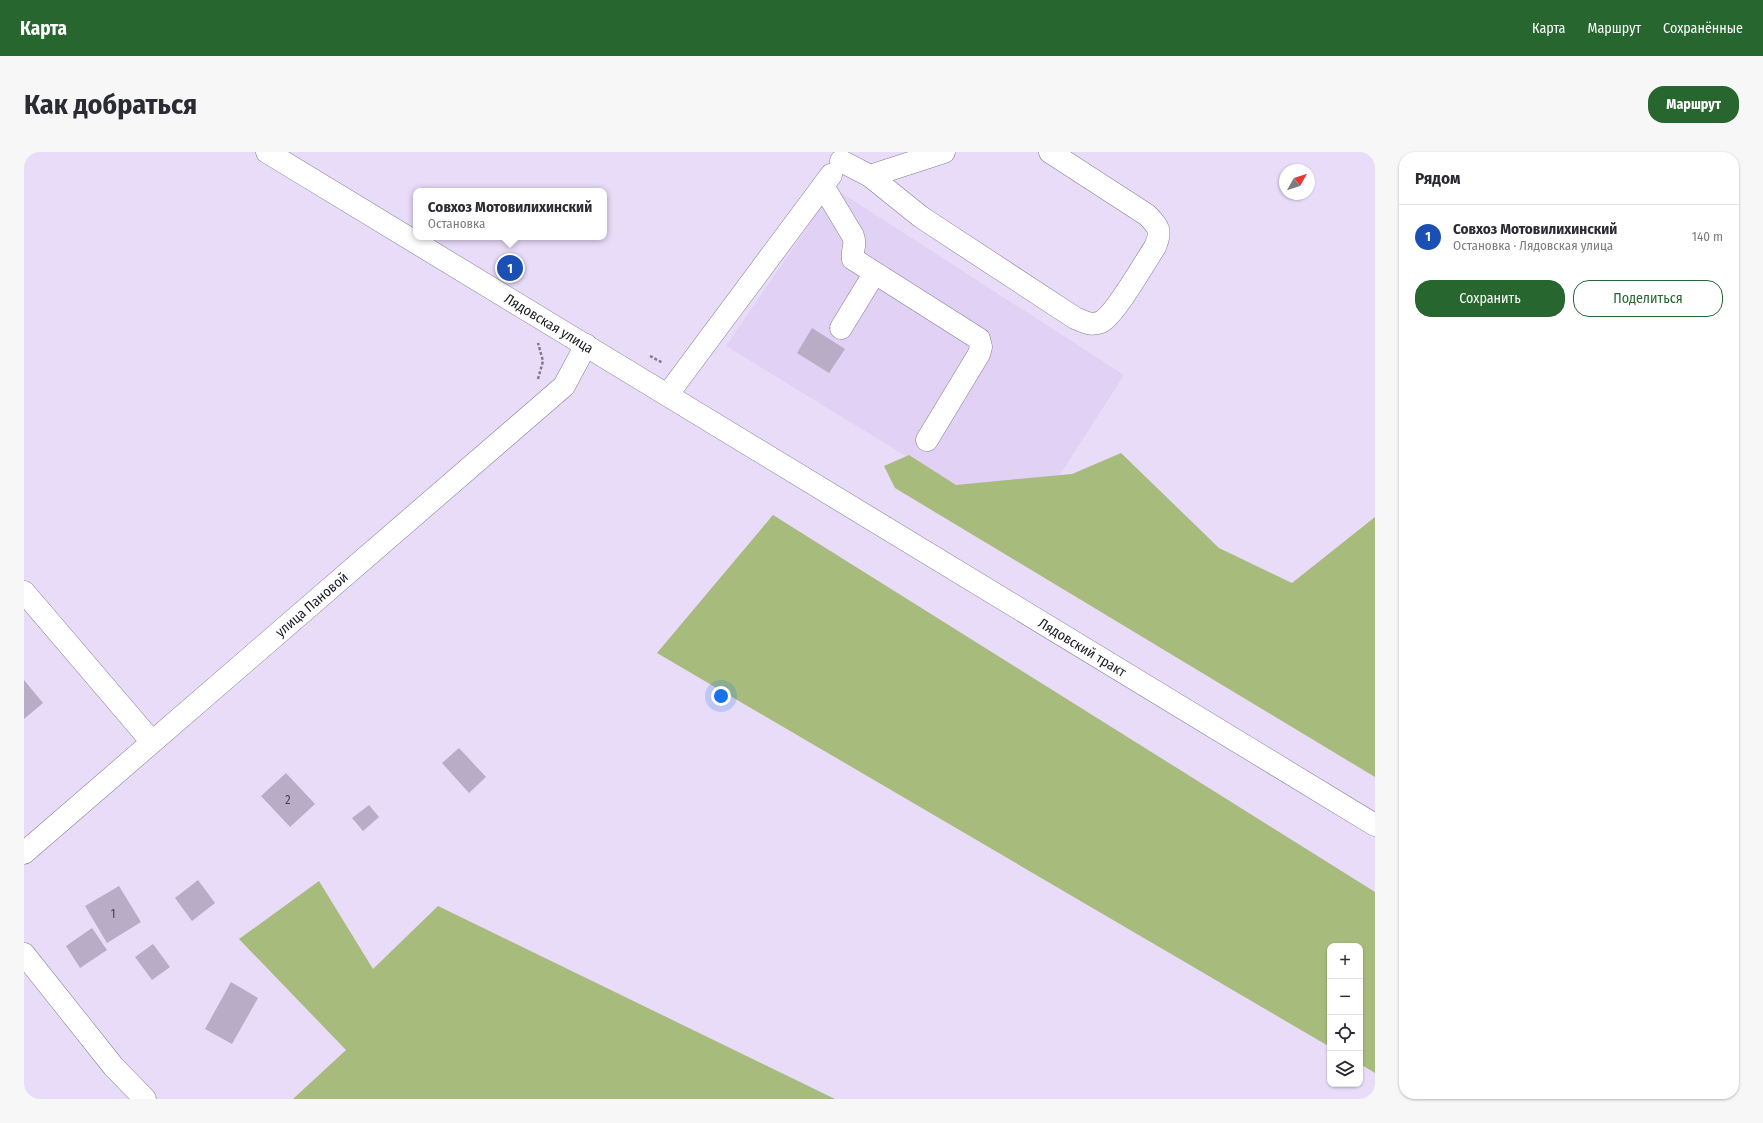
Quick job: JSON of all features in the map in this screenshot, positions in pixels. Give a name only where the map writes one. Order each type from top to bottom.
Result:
[{"type":"street","name":"Лядовская улица","points":[[267,152],[790,469]]},
{"type":"street","points":[[870,176],[944,152]]},
{"type":"street","points":[[668,394],[844,157],[921,217],[1075,318],[1090,324],[1102,321],[1112,312],[1154,247],[1160,236],[1157,225],[1147,215],[1050,152]]},
{"type":"street","points":[[822,186],[856,243],[852,254],[853,259],[874,274],[974,334],[979,339],[981,347],[978,354],[927,440]]},
{"type":"street","points":[[841,328],[874,274]]},
{"type":"street","name":"улица Пановой","points":[[24,853],[564,386],[586,345]]},
{"type":"street","name":"Лядовский тракт","points":[[790,469],[1375,825]]},
{"type":"street","points":[[24,592],[152,742]]},
{"type":"street","points":[[24,954],[113,1066],[145,1099]]},
{"type":"path","points":[[535,337],[543,361],[536,382],[528,396],[539,407]]},
{"type":"shaded area","points":[[834,188],[1124,375],[1025,529],[726,346]]},
{"type":"green space","points":[[1121,453],[1219,548],[1292,583],[1375,517],[1375,777],[895,488],[884,466],[909,455],[956,485],[1072,474]]},
{"type":"green space","points":[[773,515],[1375,892],[1375,1073],[1363,1066],[1363,943],[1327,943],[1327,1045],[657,653]]},
{"type":"green space","points":[[319,881],[373,969],[438,906],[835,1099],[293,1099],[346,1050],[239,939]]},
{"type":"building","points":[[812,328],[845,349],[829,373],[797,353]]},
{"type":"building","points":[[24,680],[43,703],[24,719]]},
{"type":"building","points":[[459,748],[486,777],[469,793],[442,763]]},
{"type":"building","points":[[286,773],[315,804],[290,827],[261,796]]},
{"type":"building","points":[[369,805],[379,817],[363,831],[352,818]]},
{"type":"building","points":[[198,880],[215,903],[192,921],[175,898]]},
{"type":"building","points":[[119,886],[141,922],[107,943],[85,906]]},
{"type":"building","points":[[92,928],[107,950],[80,968],[66,946]]},
{"type":"building","points":[[153,944],[170,967],[152,980],[135,957]]},
{"type":"building","points":[[231,982],[258,998],[232,1044],[205,1029]]},
{"type":"place","name":"Совхоз Мотовилихинский","points":[[510,268]]}]
